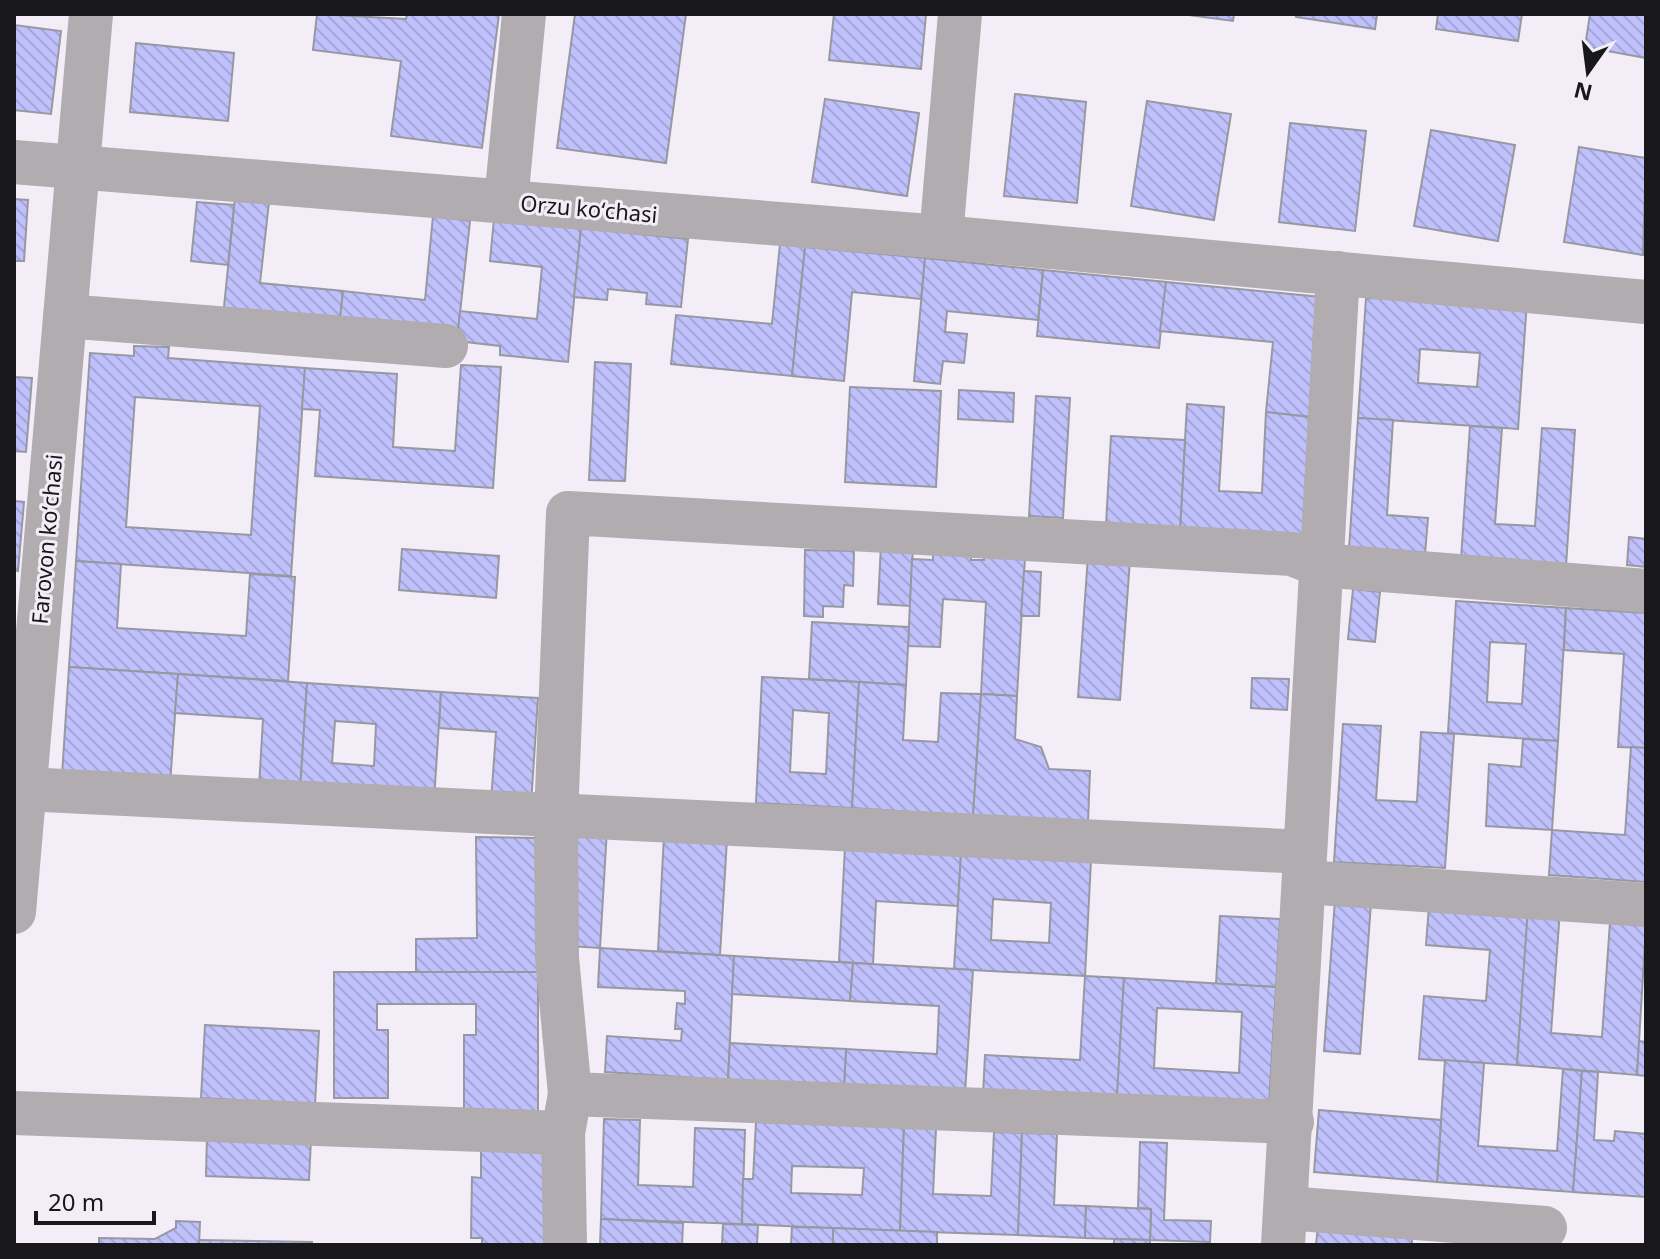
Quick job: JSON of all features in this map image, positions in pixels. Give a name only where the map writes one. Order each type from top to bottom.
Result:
[{"type":"street","name":"Farovon koʻchasi","points":[[14,912],[91,14]]},
{"type":"street","points":[[506,201],[524,14]]},
{"type":"street","points":[[941,237],[960,14]]},
{"type":"street","name":"Orzu koʻchasi","points":[[14,162],[941,237],[1646,302]]},
{"type":"street","points":[[1338,273],[1284,1226],[1545,1228]]},
{"type":"street","points":[[65,316],[446,346]]},
{"type":"street","points":[[565,1245],[566,1113],[557,958],[556,818],[568,513],[1292,554],[1320,565],[1646,591]]},
{"type":"street","points":[[24,789],[556,818],[1304,867],[1646,905]]},
{"type":"street","points":[[14,1113],[566,1113],[1292,1122]]},
{"type":"building","points":[[317,14],[406,19],[407,14],[499,14],[482,148],[391,136],[401,61],[313,50]]},
{"type":"building","points":[[575,14],[686,14],[666,163],[557,148]]},
{"type":"building","points":[[834,14],[926,14],[921,69],[829,60]]},
{"type":"building","points":[[1181,14],[1234,14],[1233,21]]},
{"type":"building","points":[[1297,14],[1377,14],[1375,29],[1296,17]]},
{"type":"building","points":[[1438,14],[1522,14],[1518,41],[1436,29]]},
{"type":"building","points":[[1590,14],[1646,14],[1646,58],[1585,47]]},
{"type":"building","points":[[14,25],[61,31],[51,114],[14,110]]},
{"type":"building","points":[[136,43],[234,53],[228,121],[130,112]]},
{"type":"building","points":[[1015,94],[1086,102],[1077,203],[1004,196]]},
{"type":"building","points":[[825,99],[919,113],[907,196],[812,182]]},
{"type":"building","points":[[1147,101],[1231,114],[1214,220],[1131,206]]},
{"type":"building","points":[[1290,123],[1366,131],[1355,231],[1279,222]]},
{"type":"building","points":[[1431,130],[1515,145],[1498,241],[1414,226]]},
{"type":"building","points":[[1579,147],[1646,158],[1643,255],[1564,242]]},
{"type":"building","points":[[235,198],[269,202],[260,283],[343,291],[339,329],[223,317]]},
{"type":"building","points":[[14,199],[28,200],[24,261],[14,261]]},
{"type":"building","points":[[197,202],[234,205],[228,265],[191,261]]},
{"type":"building","points":[[433,216],[470,221],[457,341],[339,329],[343,291],[425,300]]},
{"type":"building","points":[[494,219],[581,228],[568,362],[500,355],[500,346],[457,341],[460,311],[537,319],[542,267],[490,261]]},
{"type":"building","points":[[581,228],[688,239],[681,307],[646,304],[647,293],[608,289],[607,300],[574,297]]},
{"type":"building","points":[[780,244],[805,247],[792,376],[671,364],[676,315],[772,324]]},
{"type":"building","points":[[805,247],[925,258],[921,299],[852,292],[844,381],[792,376]]},
{"type":"building","points":[[925,258],[1043,270],[1038,320],[947,311],[945,332],[967,334],[964,363],[943,361],[940,384],[914,381]]},
{"type":"building","points":[[1043,270],[1166,282],[1159,348],[1037,336]]},
{"type":"building","points":[[1166,282],[1321,297],[1310,417],[1266,412],[1273,342],[1160,331]]},
{"type":"building","points":[[1366,298],[1527,301],[1518,429],[1358,418]],"holes":[[[1420,349],[1480,353],[1477,387],[1418,383]]]},
{"type":"building","points":[[134,346],[169,347],[168,358],[305,368],[291,576],[76,561],[90,353],[134,356]],"holes":[[[135,397],[260,406],[251,535],[126,527]]]},
{"type":"building","points":[[595,362],[631,364],[625,481],[589,480]]},
{"type":"building","points":[[461,365],[501,367],[493,488],[315,476],[320,410],[302,409],[305,368],[397,374],[393,447],[455,451]]},
{"type":"building","points":[[14,377],[32,378],[26,452],[14,451]]},
{"type":"building","points":[[850,387],[941,391],[936,487],[845,482]]},
{"type":"building","points":[[959,390],[1014,393],[1013,422],[958,419]]},
{"type":"building","points":[[1036,396],[1070,398],[1063,518],[1029,516]]},
{"type":"building","points":[[1187,404],[1224,407],[1219,491],[1262,493],[1266,412],[1310,417],[1304,537],[1180,530]]},
{"type":"building","points":[[1358,418],[1393,420],[1387,515],[1428,518],[1425,554],[1349,549]]},
{"type":"building","points":[[1470,426],[1502,428],[1495,524],[1535,526],[1542,428],[1575,430],[1566,566],[1461,559]]},
{"type":"building","points":[[1111,436],[1185,440],[1180,530],[1106,525]]},
{"type":"building","points":[[14,501],[24,502],[18,571],[14,570]]},
{"type":"building","points":[[1629,537],[1646,539],[1646,567],[1627,565]]},
{"type":"building","points":[[881,545],[913,547],[910,606],[878,604]]},
{"type":"building","points":[[402,549],[499,556],[496,598],[399,590]]},
{"type":"building","points":[[805,550],[854,551],[853,586],[844,585],[843,607],[823,606],[823,617],[804,616]]},
{"type":"building","points":[[933,552],[971,555],[971,560],[984,560],[984,556],[1025,557],[1017,696],[981,694],[986,602],[943,599],[940,647],[908,646],[912,559],[933,560]]},
{"type":"building","points":[[1088,556],[1130,559],[1120,700],[1078,697]]},
{"type":"building","points":[[76,561],[121,564],[117,628],[246,636],[250,574],[295,577],[288,681],[69,667]]},
{"type":"building","points":[[1024,571],[1041,572],[1039,616],[1021,616]]},
{"type":"building","points":[[1353,589],[1380,592],[1375,642],[1348,639]]},
{"type":"building","points":[[1456,601],[1566,608],[1558,741],[1448,733]],"holes":[[[1490,642],[1526,644],[1522,704],[1487,702]]]},
{"type":"building","points":[[1566,608],[1646,613],[1646,748],[1618,747],[1624,654],[1564,650]]},
{"type":"building","points":[[812,622],[909,627],[906,685],[809,679]]},
{"type":"building","points":[[69,667],[178,674],[170,784],[62,776]]},
{"type":"building","points":[[178,674],[307,683],[300,791],[259,788],[263,719],[175,713]]},
{"type":"building","points":[[762,677],[859,682],[852,808],[756,803]],"holes":[[[793,710],[829,713],[826,774],[790,772]]]},
{"type":"building","points":[[1252,678],[1289,679],[1287,710],[1251,708]]},
{"type":"building","points":[[859,682],[906,685],[903,740],[938,742],[941,693],[981,694],[973,816],[852,808]]},
{"type":"building","points":[[307,683],[441,692],[434,800],[300,791]],"holes":[[[335,721],[376,724],[374,766],[332,763]]]},
{"type":"building","points":[[441,692],[538,698],[531,804],[491,802],[496,732],[439,728]]},
{"type":"building","points":[[981,694],[1017,696],[1015,739],[1041,747],[1049,769],[1090,771],[1088,823],[973,816]]},
{"type":"building","points":[[1343,724],[1381,726],[1376,800],[1417,802],[1421,732],[1454,734],[1445,868],[1334,862]]},
{"type":"building","points":[[1523,739],[1558,741],[1552,830],[1486,826],[1489,764],[1521,767]]},
{"type":"building","points":[[1631,747],[1646,748],[1646,882],[1549,875],[1552,830],[1625,835]]},
{"type":"building","points":[[575,827],[607,829],[600,948],[569,946]]},
{"type":"building","points":[[664,835],[727,839],[720,955],[658,951]]},
{"type":"building","points":[[476,837],[538,838],[538,972],[416,972],[416,939],[477,938]]},
{"type":"building","points":[[845,847],[961,854],[958,906],[876,901],[873,964],[839,962]]},
{"type":"building","points":[[961,854],[1091,861],[1085,976],[954,969]],"holes":[[[993,899],[1051,903],[1049,943],[991,940]]]},
{"type":"building","points":[[1335,900],[1371,903],[1360,1054],[1324,1051]]},
{"type":"building","points":[[1429,906],[1528,913],[1517,1065],[1419,1059],[1424,996],[1486,1001],[1490,950],[1426,945]]},
{"type":"building","points":[[1528,908],[1560,910],[1551,1033],[1602,1037],[1610,922],[1646,925],[1637,1075],[1517,1065]]},
{"type":"building","points":[[1220,916],[1280,919],[1276,987],[1216,984]]},
{"type":"building","points":[[600,948],[734,956],[728,1080],[605,1072],[607,1036],[681,1041],[682,1029],[675,1029],[677,1003],[685,1004],[685,991],[598,987]]},
{"type":"building","points":[[734,956],[853,963],[850,1001],[732,994]]},
{"type":"building","points":[[853,963],[973,970],[965,1093],[844,1087],[846,1049],[937,1054],[939,1006],[850,1001]]},
{"type":"building","points":[[334,972],[538,972],[538,1111],[464,1110],[464,1035],[476,1035],[476,1004],[377,1004],[377,1030],[388,1030],[388,1098],[334,1098]]},
{"type":"building","points":[[1085,976],[1124,978],[1117,1103],[983,1095],[985,1055],[1080,1060]]},
{"type":"building","points":[[1124,978],[1276,987],[1269,1104],[1117,1095]],"holes":[[[1157,1008],[1242,1012],[1239,1073],[1154,1068]]]},
{"type":"building","points":[[205,1025],[319,1031],[315,1104],[201,1098]]},
{"type":"building","points":[[1639,1041],[1646,1042],[1646,1076],[1637,1075]]},
{"type":"building","points":[[730,1043],[846,1049],[844,1087],[728,1080]]},
{"type":"building","points":[[1445,1060],[1484,1063],[1478,1146],[1557,1151],[1563,1069],[1582,1071],[1573,1192],[1437,1182]]},
{"type":"building","points":[[1582,1071],[1598,1072],[1594,1140],[1614,1141],[1615,1131],[1646,1134],[1646,1197],[1573,1192]]},
{"type":"building","points":[[1319,1110],[1441,1120],[1437,1182],[1314,1172]]},
{"type":"building","points":[[604,1119],[640,1120],[638,1185],[693,1187],[695,1128],[745,1130],[742,1224],[601,1219]]},
{"type":"building","points":[[756,1122],[904,1127],[900,1231],[742,1224],[743,1179],[753,1179]],"holes":[[[792,1166],[864,1168],[862,1195],[791,1193]]]},
{"type":"building","points":[[904,1127],[936,1128],[933,1194],[991,1196],[994,1132],[1022,1133],[1018,1235],[900,1231]]},
{"type":"building","points":[[1022,1133],[1057,1134],[1054,1205],[1086,1206],[1085,1238],[1018,1235]]},
{"type":"building","points":[[207,1135],[311,1139],[309,1180],[206,1176]]},
{"type":"building","points":[[1140,1142],[1167,1143],[1164,1220],[1211,1221],[1210,1242],[1150,1240],[1151,1209],[1138,1208]]},
{"type":"building","points":[[481,1149],[545,1150],[544,1245],[482,1245],[482,1238],[471,1238],[472,1177],[481,1178]]},
{"type":"building","points":[[1086,1206],[1151,1209],[1150,1240],[1085,1238]]},
{"type":"building","points":[[601,1219],[683,1223],[682,1245],[600,1245]]},
{"type":"building","points":[[176,1221],[200,1222],[199,1245],[99,1245],[99,1238],[155,1239],[176,1228]]},
{"type":"building","points":[[723,1224],[758,1225],[757,1245],[722,1245]]},
{"type":"building","points":[[1318,1225],[1412,1231],[1412,1245],[1316,1245]]},
{"type":"building","points":[[792,1227],[833,1228],[833,1245],[791,1245]]},
{"type":"building","points":[[833,1228],[937,1232],[937,1245],[833,1245]]},
{"type":"building","points":[[1114,1239],[1150,1240],[1150,1245],[1114,1245]]},
{"type":"building","points":[[199,1240],[312,1242],[312,1245],[199,1245]]}]
